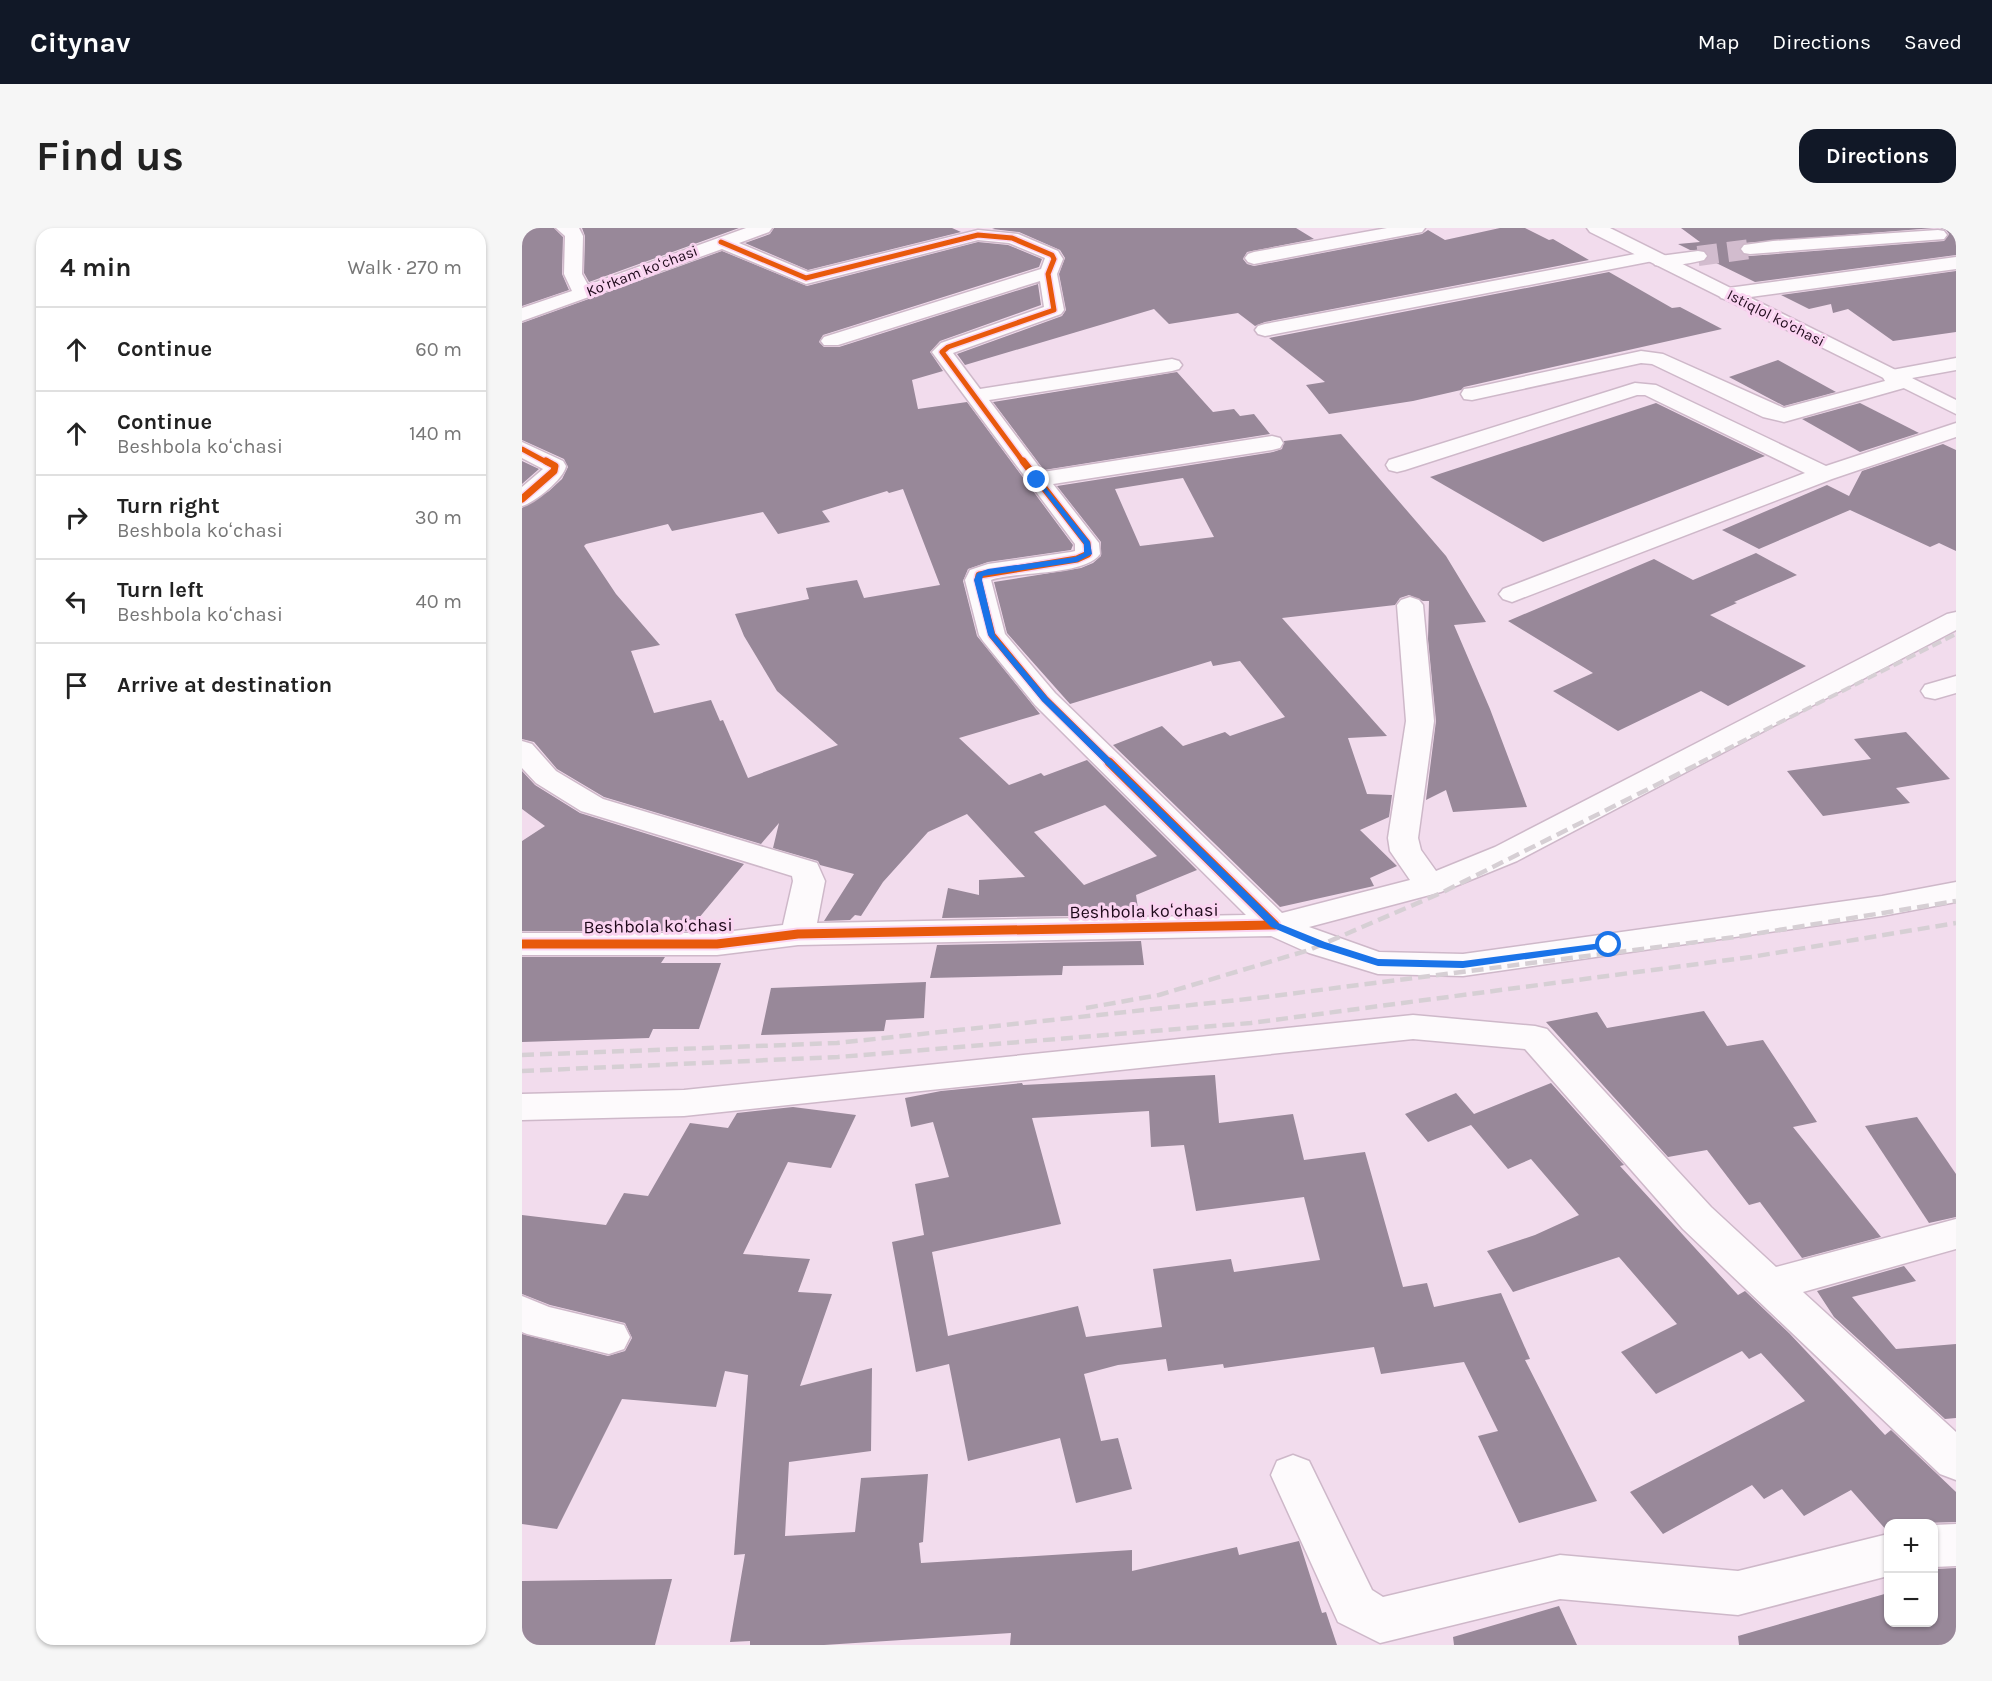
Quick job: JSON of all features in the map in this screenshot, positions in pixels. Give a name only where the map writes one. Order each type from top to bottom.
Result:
[{"type":"street","points":[[565,228],[572,231],[574,236],[573,274],[583,294]]},
{"type":"street","name":"Koʻrkam koʻchasi","points":[[522,315],[763,228]]},
{"type":"street","points":[[1254,258],[1416,228]]},
{"type":"street","name":"Istiqlol ko'chasi","points":[[1596,228],[1956,408]]},
{"type":"street","points":[[1750,249],[1938,236]]},
{"type":"street","name":"Beshbola koʻchasi","points":[[721,242],[806,278],[962,237],[1012,238],[1052,255],[1054,259],[1048,274],[1054,310],[948,347],[942,352],[1087,543],[1088,554],[1077,559],[980,575],[978,580],[992,635],[1045,699],[1275,925]]},
{"type":"street","points":[[1265,330],[1657,258],[1698,256]]},
{"type":"street","points":[[1728,294],[1956,263]]},
{"type":"street","points":[[831,341],[1048,274]]},
{"type":"street","points":[[1472,394],[1641,357],[1656,358],[1770,412],[1784,415],[1898,379],[1956,364]]},
{"type":"street","points":[[974,396],[1172,365]]},
{"type":"street","points":[[1397,465],[1635,388],[1649,389],[1824,474]]},
{"type":"street","points":[[1512,594],[1824,474],[1956,430]]},
{"type":"street","points":[[1037,480],[1272,443]]},
{"type":"street","points":[[522,449],[555,466],[554,471],[522,499]]},
{"type":"street","points":[[1410,605],[1420,721],[1403,838],[1406,850],[1430,885]]},
{"type":"street","points":[[1275,925],[1430,885],[1506,854],[1956,620]]},
{"type":"street","points":[[522,750],[546,777],[592,805],[806,870],[809,881],[798,934]]},
{"type":"street","points":[[1275,925],[1321,945],[1378,963],[1463,965],[1882,906],[1956,892]]},
{"type":"street","name":"Beshbola koʻchasi","points":[[522,944],[717,944],[798,934],[1275,925]]},
{"type":"street","points":[[522,1107],[684,1103],[1413,1027],[1535,1038],[1697,1218],[1946,1439]]},
{"type":"street","points":[[1770,1285],[1956,1234]]},
{"type":"street","points":[[522,1313],[542,1322],[609,1337]]},
{"type":"street","points":[[1293,1475],[1355,1606],[1380,1620],[1560,1577],[1738,1593],[1884,1556]]},
{"type":"street","points":[[1938,1546],[1956,1545]]},
{"type":"building","points":[[522,228],[554,228],[563,237],[562,274],[569,290],[522,306]]},
{"type":"building","points":[[582,228],[739,228],[589,282],[584,273],[585,236]]},
{"type":"building","points":[[774,228],[952,228],[961,232],[808,270],[745,243],[770,234]]},
{"type":"building","points":[[1296,228],[1314,239],[1247,252],[1243,259],[1247,264],[1254,266],[1422,234],[1428,230],[1445,240],[1500,228],[1525,228],[1549,240],[1553,239],[1589,260],[1265,322],[1255,326],[1238,313],[1169,324],[1154,309],[965,365],[957,354],[1062,316],[1066,310],[1059,274],[1065,258],[1060,250],[1019,232],[992,229]]},
{"type":"building","points":[[1681,228],[1934,228],[1744,243],[1739,250],[1744,255],[1750,256],[1944,241],[1949,234],[1940,228],[1956,228],[1956,255],[1755,282],[1708,259],[1709,255],[1704,250],[1690,250],[1678,244],[1700,242]]},
{"type":"building","points":[[978,242],[1008,245],[1042,259],[1039,267],[823,335],[819,342],[824,347],[839,347],[1038,284],[1041,305],[940,341],[930,352],[943,371],[912,380],[918,409],[967,402],[1073,545],[1071,550],[988,562],[968,569],[963,581],[977,636],[1040,714],[959,738],[1009,785],[1041,773],[1044,776],[1087,760],[1197,870],[1136,895],[1139,915],[942,918],[948,888],[979,895],[979,880],[1025,877],[967,814],[928,832],[883,882],[861,916],[855,915],[850,920],[824,921],[854,874],[820,865],[818,861],[773,848],[779,823],[761,844],[604,797],[557,769],[534,742],[522,739],[522,508],[549,491],[562,479],[568,467],[564,459],[522,440],[522,323],[722,251],[807,286]],"holes":[[[903,489],[940,585],[864,598],[857,580],[806,588],[809,599],[735,614],[744,636],[777,691],[838,745],[748,778],[723,720],[720,721],[711,700],[654,713],[631,651],[660,645],[616,594],[584,546],[586,544],[668,524],[672,531],[763,512],[778,534],[830,522],[822,511],[887,491],[889,493]],[[1105,805],[1157,856],[1084,885],[1034,832]]]},
{"type":"building","points":[[1956,271],[1956,332],[1893,341],[1848,309],[1833,313],[1831,304],[1809,309],[1781,295]]},
{"type":"building","points":[[1609,272],[1672,308],[1680,307],[1722,329],[1464,387],[1461,390],[1413,401],[1329,414],[1306,385],[1325,382],[1269,338]]},
{"type":"building","points":[[1778,360],[1836,392],[1784,406],[1729,377]]},
{"type":"building","points":[[1177,372],[1213,412],[1234,409],[1240,416],[1254,414],[1270,434],[1044,470],[993,402]]},
{"type":"building","points":[[1656,403],[1765,456],[1543,542],[1430,477]]},
{"type":"building","points":[[1860,403],[1919,433],[1860,452],[1802,419]]},
{"type":"building","points":[[1341,434],[1446,556],[1486,622],[1454,625],[1490,709],[1527,807],[1453,812],[1446,790],[1426,800],[1436,721],[1428,639],[1429,601],[1409,595],[1400,598],[1395,605],[1282,618],[1387,736],[1348,738],[1367,794],[1392,795],[1389,817],[1360,830],[1397,866],[1370,878],[1374,886],[1280,907],[1113,745],[1162,726],[1183,746],[1225,732],[1230,736],[1285,717],[1240,661],[1213,666],[1211,661],[1070,704],[1007,633],[994,582],[1081,568],[1093,563],[1101,556],[1101,542],[1057,486],[1273,452],[1282,449],[1284,441]],"holes":[[[1183,478],[1214,537],[1140,546],[1115,489]]]},
{"type":"building","points":[[1943,444],[1956,450],[1956,551],[1939,543],[1930,547],[1850,510],[1759,549],[1722,530],[1827,485],[1849,496],[1862,471]]},
{"type":"building","points":[[522,461],[539,469],[522,484]]},
{"type":"building","points":[[1756,553],[1797,575],[1710,615],[1806,666],[1728,706],[1701,691],[1618,731],[1553,691],[1593,673],[1508,621],[1654,559],[1693,580]]},
{"type":"building","points":[[1906,732],[1950,779],[1896,788],[1910,803],[1823,816],[1787,771],[1871,759],[1854,739]]},
{"type":"building","points":[[522,771],[535,785],[580,813],[744,864],[688,931],[522,931],[522,841],[545,826],[522,809]]},
{"type":"building","points":[[1141,941],[1144,965],[1063,966],[1062,975],[930,978],[937,945]]},
{"type":"building","points":[[522,957],[665,957],[661,963],[721,963],[699,1029],[653,1029],[649,1038],[522,1042]]},
{"type":"building","points":[[926,982],[924,1018],[886,1020],[884,1031],[761,1035],[771,988]]},
{"type":"building","points":[[1704,1011],[1727,1046],[1763,1040],[1817,1122],[1793,1127],[1881,1237],[1802,1258],[1760,1202],[1749,1205],[1707,1150],[1668,1157],[1546,1022],[1597,1012],[1607,1028]]},
{"type":"building","points":[[1215,1075],[1219,1123],[1293,1114],[1304,1160],[1365,1152],[1403,1287],[1427,1283],[1434,1307],[1501,1293],[1530,1359],[1525,1360],[1597,1501],[1519,1523],[1478,1436],[1498,1431],[1464,1362],[1381,1374],[1374,1347],[1224,1368],[1223,1364],[1168,1371],[1166,1359],[1118,1365],[1084,1374],[1101,1441],[1118,1438],[1132,1489],[1076,1503],[1060,1438],[968,1461],[949,1364],[916,1372],[892,1242],[924,1235],[915,1184],[949,1177],[933,1122],[911,1127],[905,1098],[941,1091],[1022,1083],[1023,1085]],"holes":[[[1149,1111],[1151,1147],[1184,1145],[1196,1211],[1304,1197],[1320,1260],[1234,1272],[1231,1259],[1153,1269],[1162,1327],[1086,1337],[1078,1306],[948,1336],[932,1252],[1061,1224],[1032,1118]]]},
{"type":"building","points":[[1551,1083],[1624,1165],[1620,1166],[1738,1295],[1745,1291],[1789,1333],[1885,1435],[1891,1430],[1956,1492],[1956,1522],[1938,1523],[1938,1519],[1884,1519],[1884,1527],[1851,1490],[1804,1516],[1782,1489],[1764,1499],[1752,1485],[1663,1534],[1630,1492],[1805,1401],[1761,1353],[1749,1359],[1742,1351],[1656,1394],[1621,1352],[1677,1324],[1619,1257],[1513,1292],[1487,1251],[1535,1235],[1579,1215],[1531,1159],[1508,1169],[1471,1125],[1428,1142],[1405,1114],[1456,1093],[1474,1114]]},
{"type":"building","points":[[793,1107],[856,1115],[831,1168],[788,1162],[743,1254],[810,1259],[798,1292],[832,1294],[800,1386],[872,1368],[871,1451],[789,1462],[785,1536],[855,1532],[861,1478],[928,1474],[923,1542],[919,1543],[921,1563],[1132,1550],[1132,1571],[1237,1547],[1239,1555],[1299,1541],[1322,1613],[1326,1612],[1337,1645],[1010,1645],[1011,1633],[824,1645],[750,1645],[750,1641],[730,1642],[745,1554],[734,1555],[748,1375],[725,1371],[716,1407],[622,1399],[557,1529],[522,1524],[522,1334],[608,1356],[625,1351],[632,1338],[625,1323],[550,1305],[522,1294],[522,1215],[606,1225],[624,1193],[648,1196],[690,1123],[728,1128],[737,1113]]},
{"type":"building","points":[[1917,1117],[1956,1174],[1956,1217],[1929,1223],[1865,1126]]},
{"type":"building","points":[[1904,1266],[1916,1281],[1852,1297],[1896,1349],[1956,1344],[1956,1418],[1945,1419],[1834,1317],[1817,1291]]},
{"type":"building","points":[[1956,1568],[1956,1645],[1739,1645],[1738,1636],[1884,1594],[1884,1627],[1938,1627],[1938,1569]]},
{"type":"building","points":[[672,1579],[655,1645],[522,1645],[522,1581]]},
{"type":"building","points":[[1559,1606],[1577,1645],[1454,1645],[1453,1637]]},
{"type":"tunnel","points":[[1698,256],[1750,249]]},
{"type":"railway","points":[[1699,763],[1956,634]]},
{"type":"railway","points":[[1086,1008],[1159,995],[1309,950],[1441,893],[1702,762]]},
{"type":"railway","points":[[522,1055],[837,1043],[1257,998],[1736,937],[1956,901]]},
{"type":"railway","points":[[522,1071],[838,1057],[1251,1023],[1751,957],[1956,923]]},
{"type":"cycle path","points":[[522,944],[717,944],[798,934],[1275,925],[1045,699],[992,635],[978,580],[979,575],[1077,559],[1088,554],[1087,543],[942,352],[948,347],[1054,310],[1048,274],[1054,259],[1052,255],[1012,238],[978,235],[806,278],[721,242]]},
{"type":"cycle path","points":[[522,449],[555,466],[554,471],[522,499]]},
{"type":"route","points":[[1037,480],[1087,543],[1088,554],[1077,559],[980,575],[978,580],[992,635],[1045,699],[1275,925],[1321,945],[1378,963],[1463,965],[1609,945]]}]
